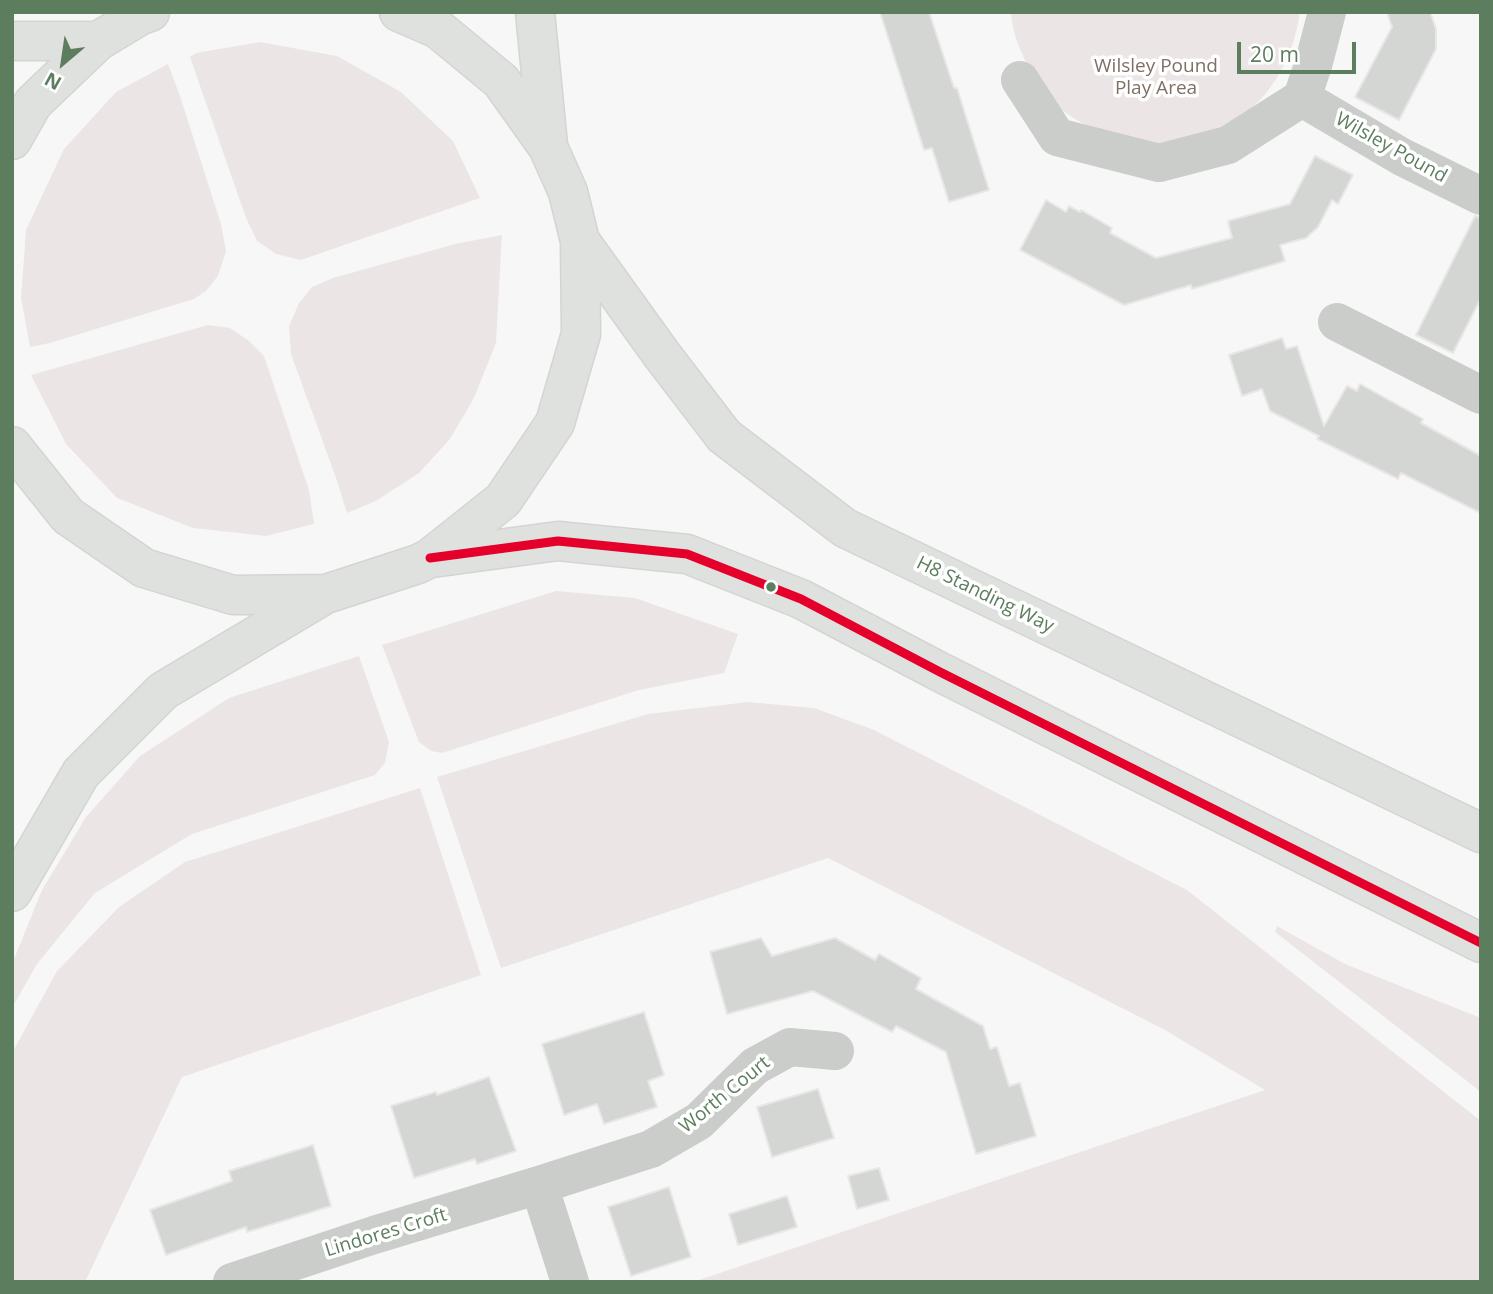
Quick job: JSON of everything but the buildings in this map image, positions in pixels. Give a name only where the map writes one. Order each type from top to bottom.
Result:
[{"type":"highway","points":[[399,12],[438,29],[501,81],[548,147],[568,192],[580,241],[582,334],[555,423],[503,500],[424,561]]},
{"type":"highway","points":[[535,12],[548,147]]},
{"type":"highway","points":[[12,140],[33,103],[98,41],[145,14]]},
{"type":"highway","points":[[12,41],[98,41]]},
{"type":"highway","name":"H8 Standing Way","points":[[580,241],[724,436],[845,528],[1481,833]]},
{"type":"highway","points":[[12,446],[68,516],[144,568],[233,595],[326,594]]},
{"type":"highway","points":[[12,892],[80,773],[163,691],[326,594],[424,561],[558,541],[687,554],[801,599],[952,678],[1481,943]]},
{"type":"street","points":[[1020,80],[1057,137],[1159,163],[1228,145],[1302,98],[1328,12]]},
{"type":"street","name":"Wilsley Pound","points":[[1302,98],[1402,157],[1481,196]]},
{"type":"street","points":[[1337,323],[1481,395]]},
{"type":"street","name":"Worth Court","points":[[539,1185],[651,1149],[699,1122],[755,1066],[790,1047],[835,1051]]},
{"type":"street","points":[[539,1185],[570,1282]]},
{"type":"street","name":"Lindores Croft","points":[[232,1282],[539,1185]]},
{"type":"green space","name":"Wilsley Pound Play Area","points":[[1011,12],[1300,12],[1297,30],[1284,64],[1276,80],[1253,107],[1219,129],[1175,142],[1151,144],[1135,142],[1090,127],[1055,104],[1026,62],[1015,34]]},
{"type":"green space","points":[[260,42],[337,56],[401,92],[453,141],[480,198],[301,260],[276,254],[257,241],[246,218],[190,57],[196,53]]},
{"type":"green space","points":[[168,64],[221,224],[226,251],[218,276],[206,291],[194,299],[30,347],[21,298],[26,230],[64,149],[116,92]]},
{"type":"green space","points":[[502,235],[496,343],[474,398],[450,439],[419,473],[376,501],[347,513],[291,354],[289,326],[299,303],[312,287],[333,278],[455,244]]},
{"type":"green space","points":[[208,325],[230,328],[264,356],[309,490],[314,524],[266,536],[193,528],[117,498],[66,444],[31,375]]},
{"type":"green space","points":[[556,591],[635,598],[738,634],[724,673],[639,690],[442,753],[431,751],[419,742],[382,645]]},
{"type":"green space","points":[[359,656],[389,742],[385,763],[375,775],[192,834],[95,893],[37,964],[12,1008],[12,964],[42,890],[86,817],[140,756],[229,698]]},
{"type":"green space","points":[[748,702],[814,708],[874,730],[1187,890],[1481,1121],[1481,1282],[693,1282],[1265,1090],[1165,1030],[828,858],[501,968],[437,777],[648,714]]},
{"type":"green space","points":[[420,788],[481,975],[182,1077],[85,1282],[12,1282],[12,1053],[57,971],[119,907],[185,862]]},
{"type":"green space","points":[[1277,926],[1345,964],[1481,1018],[1481,1092],[1275,932]]},
{"type":"transit line","points":[[430,558],[558,541],[687,554],[801,599],[940,672],[1481,943]]}]
